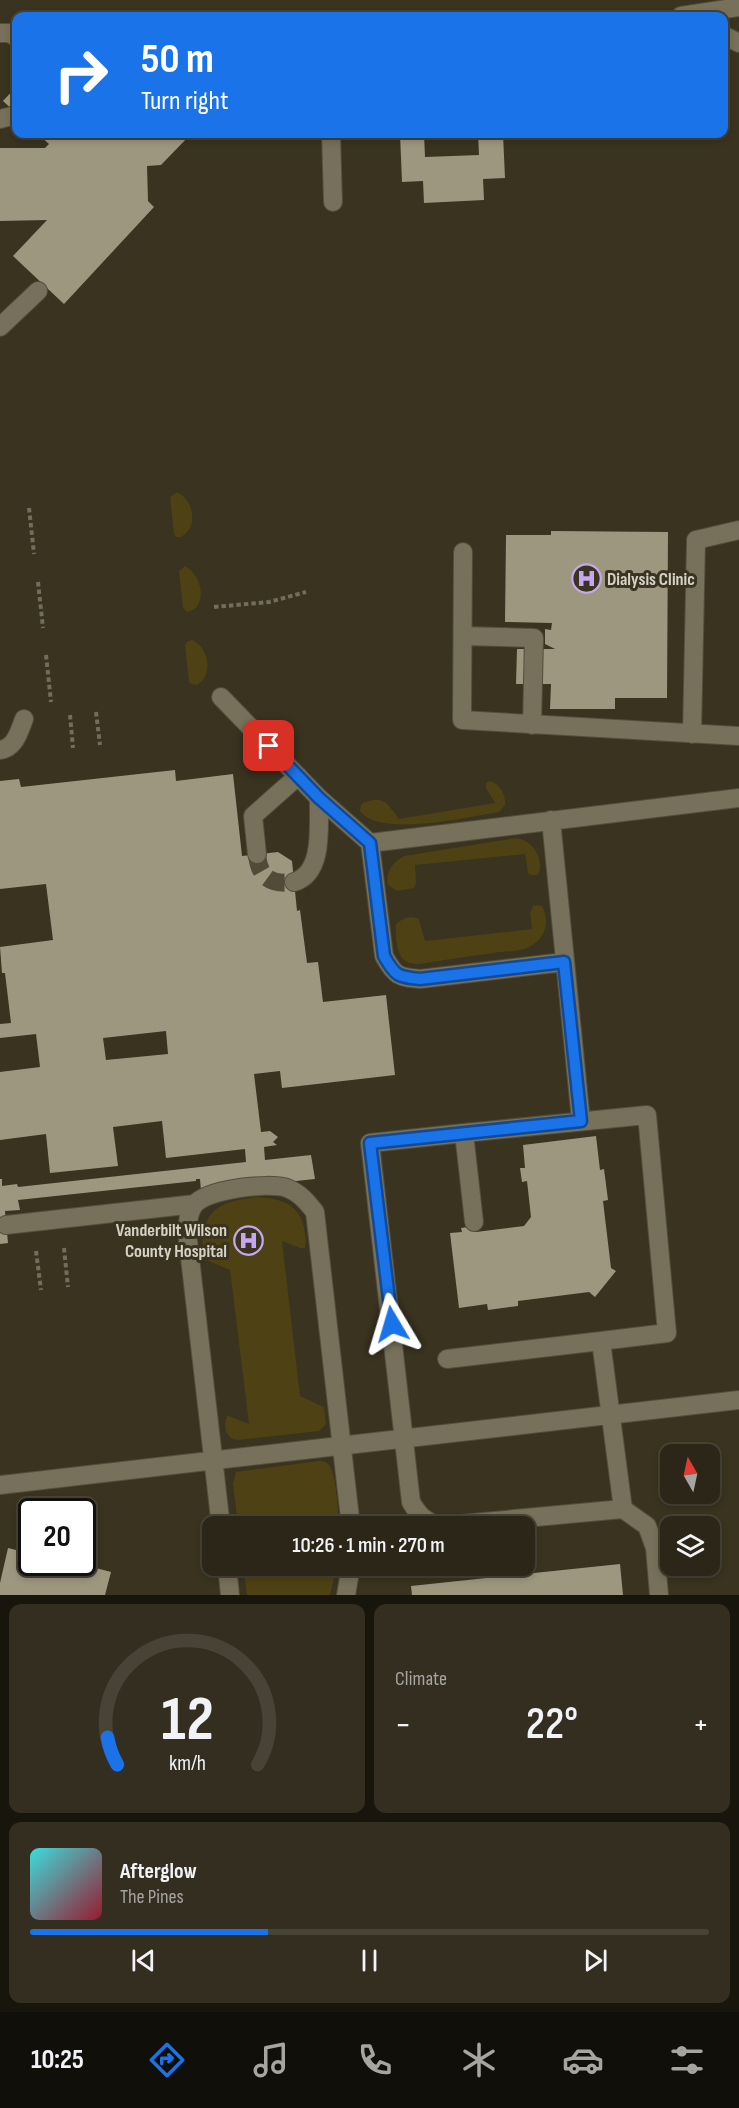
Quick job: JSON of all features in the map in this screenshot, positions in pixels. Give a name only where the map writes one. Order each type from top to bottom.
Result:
[{"type":"lane","points":[[708,12],[739,7]]},
{"type":"lane","points":[[331,138],[333,202]]},
{"type":"lane","points":[[0,327],[38,291]]},
{"type":"lane","points":[[692,734],[696,540],[739,530]]},
{"type":"lane","points":[[463,552],[462,720],[739,736]]},
{"type":"lane","points":[[463,636],[534,638],[532,725]]},
{"type":"lane","points":[[221,697],[319,798],[370,843],[384,956],[393,971],[400,977],[420,979],[564,962]]},
{"type":"lane","points":[[0,750],[6,749],[14,742],[24,720]]},
{"type":"lane","points":[[257,854],[253,816],[298,776]]},
{"type":"lane","points":[[294,882],[303,879],[311,869],[316,856],[319,798]]},
{"type":"lane","points":[[370,843],[739,798]]},
{"type":"lane","points":[[551,820],[581,1121]]},
{"type":"lane","points":[[447,1359],[667,1333],[647,1115],[370,1143],[411,1502],[418,1514],[426,1521],[439,1526],[624,1509],[647,1526],[655,1548],[659,1595]]},
{"type":"lane","points":[[464,1132],[474,1222]]},
{"type":"lane","points":[[6,1225],[195,1204],[216,1193],[264,1186],[286,1188],[303,1197],[315,1212],[350,1516]]},
{"type":"lane","points":[[195,1204],[188,1217],[187,1232],[220,1516]]},
{"type":"lane","points":[[601,1341],[624,1509]]},
{"type":"lane","points":[[0,1485],[739,1400]]},
{"type":"lane","points":[[227,1576],[230,1595]]},
{"type":"lane","points":[[346,1595],[349,1576]]},
{"type":"path","points":[[29,508],[34,554]]},
{"type":"path","points":[[38,582],[43,628]]},
{"type":"path","points":[[214,607],[268,602],[306,592]]},
{"type":"path","points":[[46,656],[51,702]]},
{"type":"path","points":[[96,712],[100,745]]},
{"type":"path","points":[[70,715],[73,748]]},
{"type":"path","points":[[64,1248],[68,1287]]},
{"type":"path","points":[[36,1251],[41,1290]]},
{"type":"shaded area","points":[[177,492],[187,501],[192,514],[190,527],[181,537],[176,537],[174,534],[170,497]]},
{"type":"shaded area","points":[[185,566],[196,576],[201,590],[198,604],[187,612],[183,608],[179,571]]},
{"type":"shaded area","points":[[192,640],[202,649],[207,661],[206,675],[197,685],[189,682],[185,645]]},
{"type":"shaded area","points":[[490,781],[502,790],[505,805],[499,812],[425,824],[405,824],[370,819],[360,811],[361,804],[380,800],[388,805],[399,819],[495,803],[486,788],[486,783]]},
{"type":"shaded area","points":[[516,838],[528,842],[536,851],[540,863],[538,875],[528,873],[525,854],[415,865],[414,888],[397,891],[388,885],[390,868],[404,856]]},
{"type":"shaded area","points":[[533,906],[542,906],[546,917],[545,928],[536,942],[523,949],[420,964],[405,961],[398,949],[396,924],[407,918],[419,919],[425,941],[532,929],[530,913]]},
{"type":"shaded area","points":[[259,1197],[275,1199],[288,1204],[294,1208],[302,1220],[306,1240],[305,1248],[282,1241],[300,1396],[324,1407],[326,1424],[319,1431],[238,1440],[230,1437],[225,1428],[227,1416],[249,1424],[230,1270],[206,1260],[203,1239],[205,1225],[215,1210],[230,1202]]},
{"type":"shaded area","points":[[324,1461],[331,1468],[333,1475],[338,1516],[237,1516],[233,1483],[236,1472]]},
{"type":"shaded area","points":[[244,1576],[335,1576],[330,1595],[247,1595]]},
{"type":"building","points":[[12,91],[12,109],[3,101]]},
{"type":"building","points":[[42,138],[187,138],[161,165],[147,166],[148,201],[154,207],[64,304],[13,256],[47,220],[0,221],[0,148],[45,148],[49,144]]},
{"type":"building","points":[[400,138],[424,138],[425,157],[479,155],[478,138],[503,138],[505,178],[483,179],[484,200],[424,203],[423,181],[402,182]]},
{"type":"building","name":"Dialysis Clinic","points":[[551,531],[668,532],[667,698],[615,698],[615,709],[550,709],[551,684],[516,684],[517,649],[555,649],[545,644],[545,629],[551,630],[552,623],[505,622],[506,535],[551,535]]},
{"type":"building","name":"Vanderbilt Wilson County Hospital","points":[[175,770],[176,781],[233,774],[242,856],[278,852],[292,861],[297,911],[300,910],[307,963],[318,962],[323,1002],[386,995],[395,1075],[282,1088],[280,1071],[254,1074],[261,1132],[270,1131],[278,1137],[273,1142],[277,1145],[264,1147],[265,1160],[311,1155],[315,1179],[201,1191],[200,1179],[196,1179],[196,1181],[18,1200],[20,1210],[5,1211],[8,1243],[0,1244],[0,1179],[2,1179],[2,1186],[17,1184],[18,1187],[246,1162],[245,1149],[166,1158],[162,1121],[113,1127],[118,1166],[50,1173],[46,1134],[0,1140],[0,1072],[40,1067],[36,1034],[0,1038],[0,1024],[11,1023],[0,947],[53,940],[46,884],[0,889],[0,781],[19,779],[21,787]],"holes":[[[166,1031],[168,1054],[106,1060],[103,1038]]]},
{"type":"building","points":[[596,1136],[600,1170],[604,1169],[608,1200],[603,1201],[611,1268],[616,1271],[595,1297],[589,1292],[518,1301],[518,1306],[488,1310],[487,1304],[459,1308],[450,1233],[462,1232],[461,1228],[475,1226],[476,1232],[524,1226],[531,1217],[527,1181],[522,1182],[520,1168],[525,1168],[523,1145]]},
{"type":"building","points":[[8,1548],[18,1550],[18,1576],[96,1576],[96,1568],[111,1572],[105,1595],[0,1595],[0,1583]]},
{"type":"building","points":[[620,1564],[623,1595],[412,1595],[411,1586],[506,1576],[535,1576],[535,1573]]},
{"type":"tunnel","points":[[257,854],[260,869],[268,878],[279,882],[294,882]]},
{"type":"place","name":"Dialysis Clinic","points":[[586,579]]},
{"type":"place","name":"Vanderbilt Wilson County Hospital","points":[[248,1240]]},
{"type":"route","points":[[269,746],[319,798],[370,843],[384,956],[393,971],[400,977],[420,979],[564,962],[581,1121],[370,1143],[392,1324]]}]
